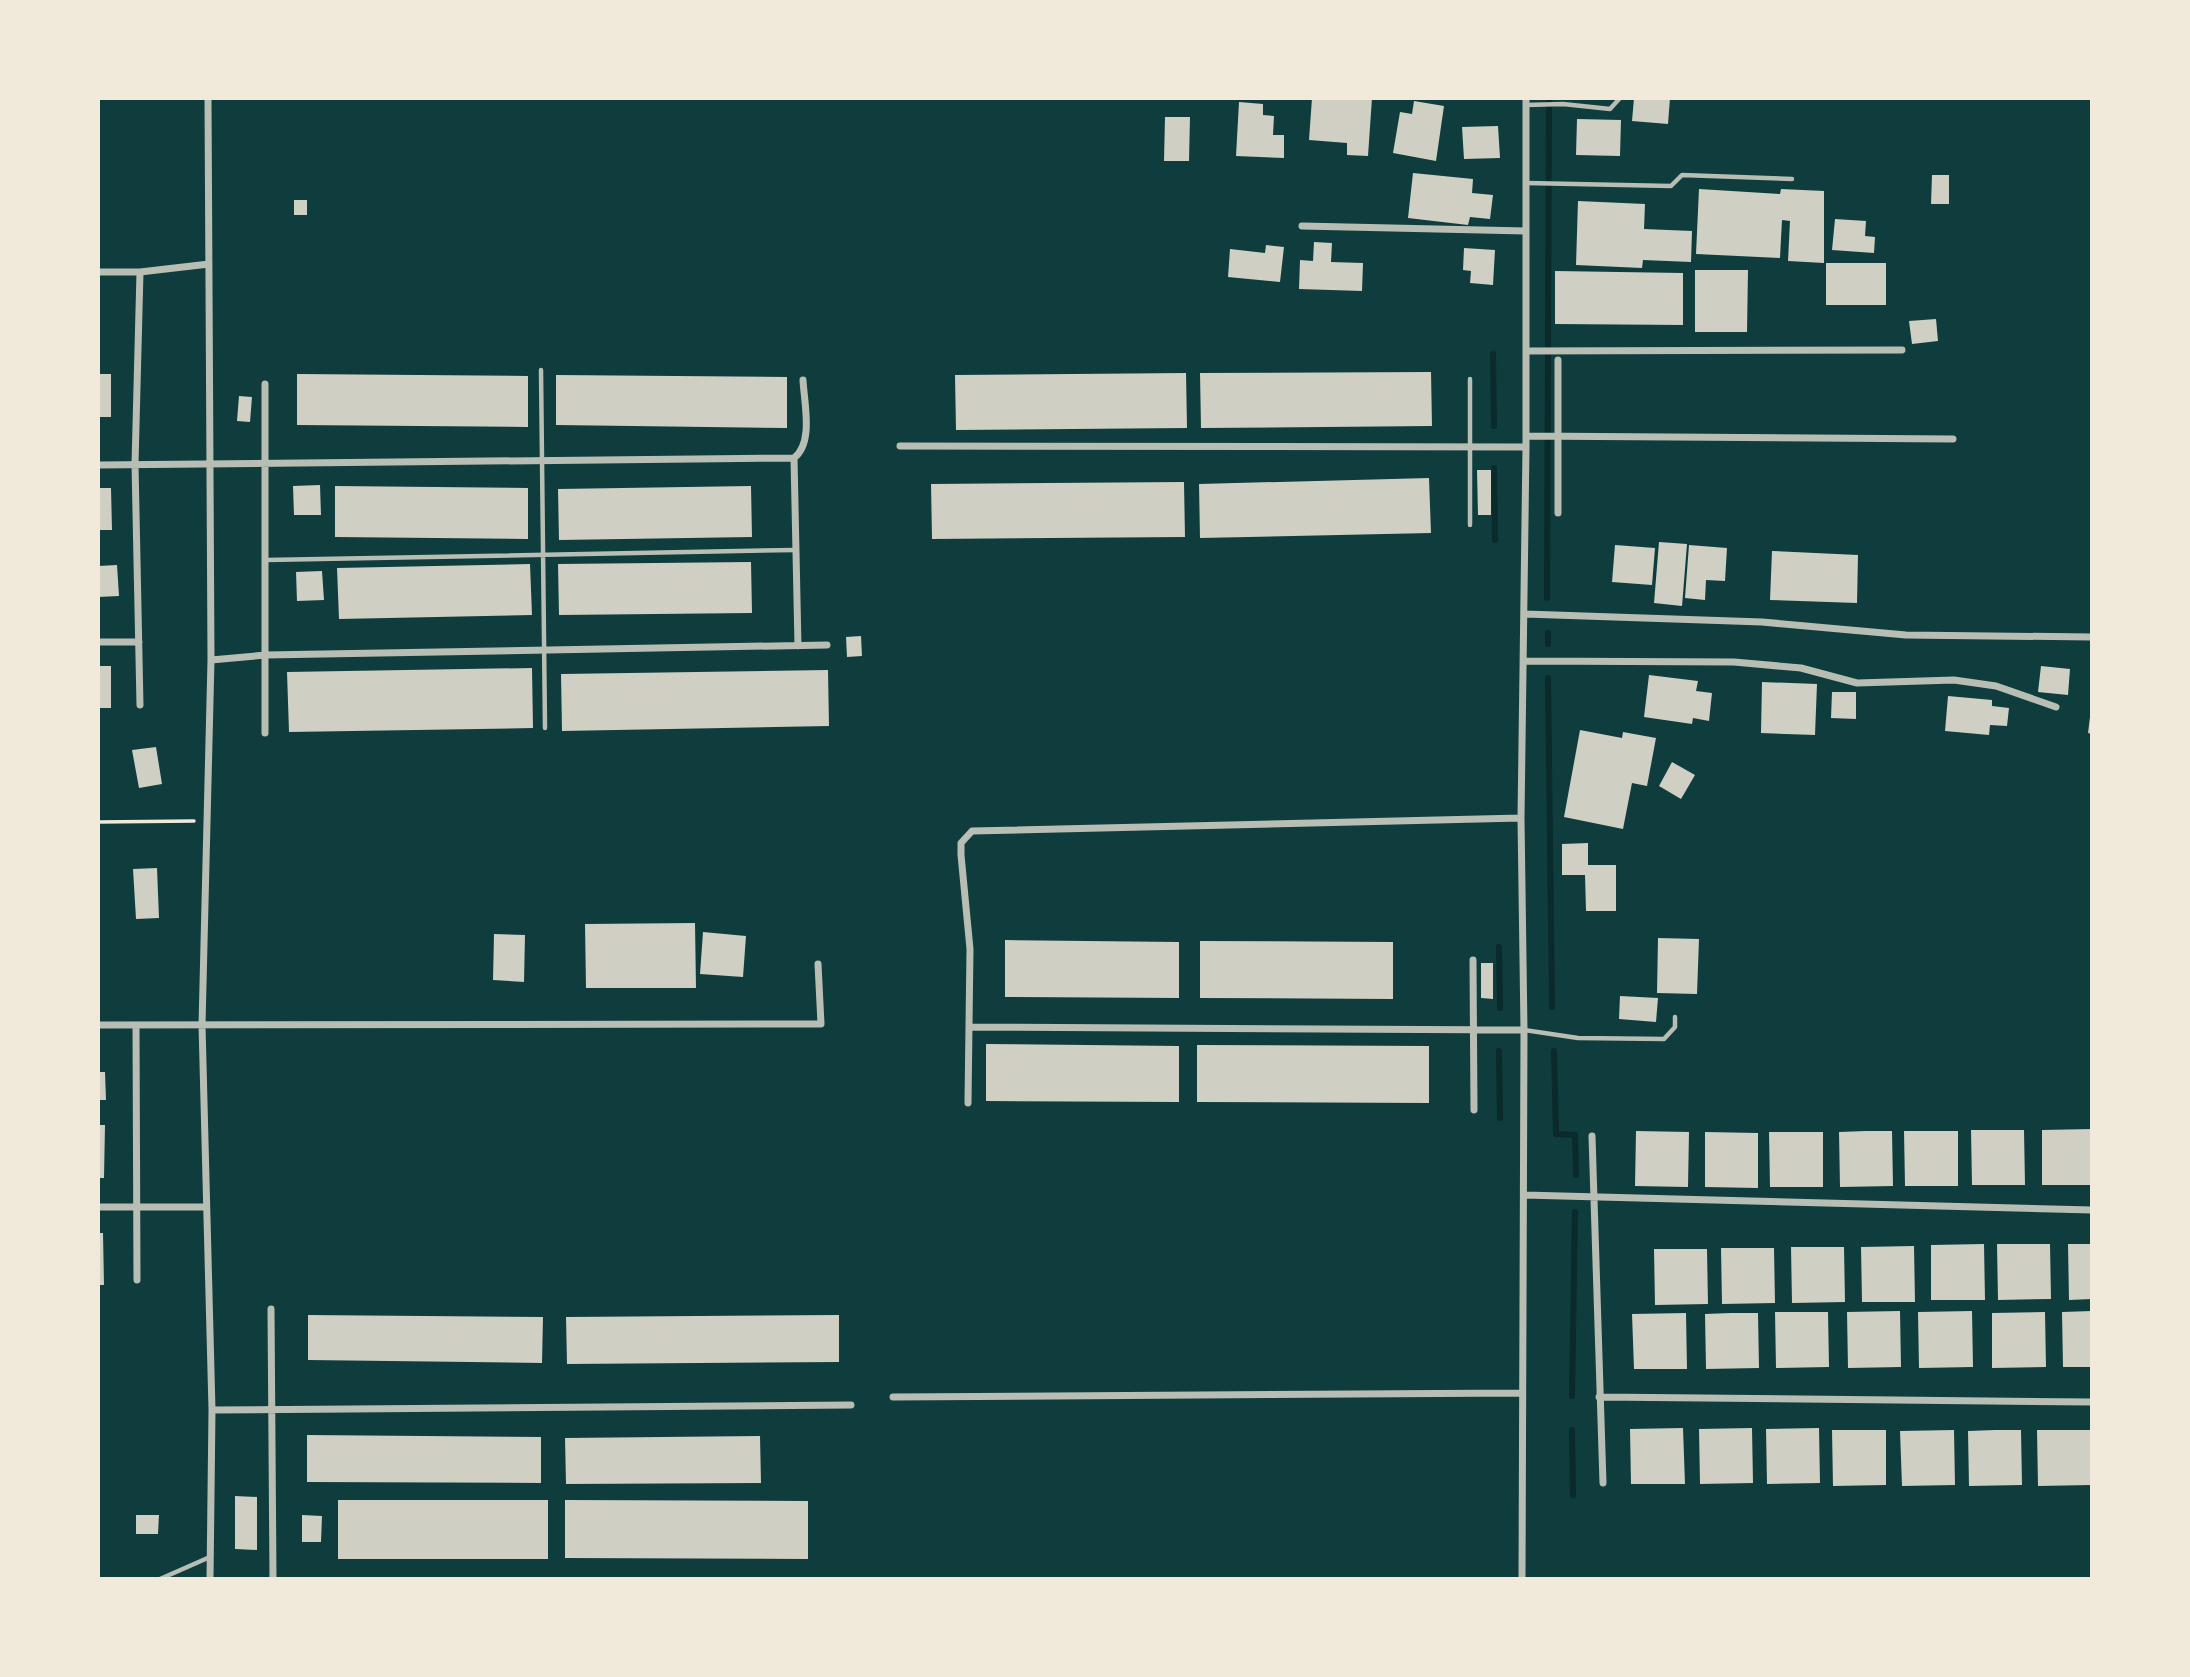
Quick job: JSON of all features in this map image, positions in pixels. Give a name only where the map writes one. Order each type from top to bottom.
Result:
[{"type":"street","points":[[208,98],[211,660],[202,1025],[212,1410],[210,1579]]},
{"type":"street","points":[[1522,1579],[1524,1030],[1521,818],[1529,351],[1526,102]]},
{"type":"street","points":[[1302,226],[1526,231]]},
{"type":"street","points":[[98,272],[140,272],[209,264]]},
{"type":"street","points":[[139,705],[135,464],[140,272]]},
{"type":"street","points":[[1529,351],[1902,350]]},
{"type":"street","points":[[1558,360],[1558,513]]},
{"type":"street","points":[[98,464],[793,458],[801,452],[805,425],[803,380]]},
{"type":"street","points":[[265,384],[265,733]]},
{"type":"street","points":[[1526,436],[1953,439]]},
{"type":"street","points":[[900,446],[1526,447]]},
{"type":"street","points":[[793,458],[799,646]]},
{"type":"street","points":[[1525,614],[1762,622],[1906,635],[2092,637]]},
{"type":"street","points":[[98,642],[139,642]]},
{"type":"street","points":[[211,660],[266,656],[827,645]]},
{"type":"street","points":[[1524,661],[1734,662],[1801,668],[1857,683],[1954,680],[1996,686],[2056,707]]},
{"type":"street","points":[[968,1103],[970,949],[961,843],[972,831],[1521,818]]},
{"type":"street","points":[[1473,960],[1474,1110]]},
{"type":"street","points":[[98,1025],[821,1024],[818,964]]},
{"type":"street","points":[[136,1025],[137,1280]]},
{"type":"street","points":[[969,1027],[1524,1030]]},
{"type":"street","points":[[1592,1136],[1603,1483]]},
{"type":"street","points":[[1524,1195],[2092,1210]]},
{"type":"street","points":[[98,1207],[205,1207]]},
{"type":"street","points":[[271,1309],[273,1579]]},
{"type":"street","points":[[893,1397],[1522,1393]]},
{"type":"street","points":[[1599,1397],[2092,1402]]},
{"type":"street","points":[[212,1410],[851,1405]]},
{"type":"lane","points":[[1526,102],[1610,109],[1620,98]]},
{"type":"lane","points":[[1526,183],[1671,186],[1682,175],[1792,179]]},
{"type":"lane","points":[[541,370],[545,728]]},
{"type":"lane","points":[[1470,379],[1470,525]]},
{"type":"lane","points":[[265,560],[795,550]]},
{"type":"lane","points":[[1524,1030],[1578,1038],[1664,1039],[1675,1027],[1675,1017]]},
{"type":"lane","points":[[160,1579],[210,1557]]},
{"type":"path","points":[[98,822],[207,821]]},
{"type":"building","points":[[1312,98],[1372,98],[1368,156],[1347,155],[1347,143],[1309,140]]},
{"type":"building","points":[[1634,98],[1670,98],[1668,124],[1632,121]]},
{"type":"building","points":[[1414,101],[1444,106],[1436,161],[1393,153],[1400,112],[1412,114]]},
{"type":"building","points":[[1239,102],[1263,104],[1263,115],[1274,116],[1273,135],[1284,135],[1284,158],[1236,156]]},
{"type":"building","points":[[1165,117],[1190,117],[1189,161],[1164,161]]},
{"type":"building","points":[[1577,119],[1621,120],[1620,156],[1576,155]]},
{"type":"building","points":[[1498,126],[1500,158],[1464,159],[1462,127]]},
{"type":"building","points":[[1413,173],[1473,179],[1472,193],[1493,195],[1490,219],[1470,217],[1468,225],[1408,218]]},
{"type":"building","points":[[1932,175],[1949,175],[1949,204],[1931,204]]},
{"type":"building","points":[[1699,189],[1780,194],[1781,189],[1824,191],[1824,263],[1788,261],[1790,221],[1782,220],[1780,258],[1696,254]]},
{"type":"building","points":[[294,200],[307,200],[307,215],[294,215]]},
{"type":"building","points":[[1578,201],[1645,204],[1644,229],[1692,231],[1691,262],[1643,260],[1642,268],[1576,265]]},
{"type":"building","points":[[1835,219],[1866,221],[1865,236],[1875,237],[1874,253],[1832,250]]},
{"type":"building","points":[[1314,242],[1332,243],[1331,262],[1363,263],[1362,291],[1299,289],[1300,260],[1313,261]]},
{"type":"building","points":[[1266,245],[1284,247],[1280,282],[1228,277],[1230,249],[1265,253]]},
{"type":"building","points":[[1464,248],[1495,250],[1493,285],[1470,283],[1471,271],[1463,270]]},
{"type":"building","points":[[1826,263],[1886,263],[1886,305],[1826,305]]},
{"type":"building","points":[[1695,270],[1748,270],[1747,332],[1695,332]]},
{"type":"building","points":[[1555,271],[1683,273],[1683,325],[1555,324]]},
{"type":"building","points":[[1936,319],[1938,341],[1912,344],[1909,321]]},
{"type":"building","points":[[1431,372],[1432,426],[1201,428],[1200,373]]},
{"type":"building","points":[[1186,373],[1187,428],[956,430],[955,375]]},
{"type":"building","points":[[98,374],[111,374],[111,417],[98,417]]},
{"type":"building","points":[[297,374],[528,376],[528,427],[297,425]]},
{"type":"building","points":[[556,375],[787,377],[787,428],[556,425]]},
{"type":"building","points":[[239,396],[252,397],[250,422],[237,421]]},
{"type":"building","points":[[1477,470],[1491,470],[1491,515],[1478,515]]},
{"type":"building","points":[[1429,478],[1431,533],[1200,538],[1199,484]]},
{"type":"building","points":[[1184,482],[1185,537],[932,539],[931,484]]},
{"type":"building","points":[[320,485],[321,515],[294,515],[293,486]]},
{"type":"building","points":[[335,486],[528,488],[528,539],[335,537]]},
{"type":"building","points":[[751,486],[752,537],[559,540],[558,489]]},
{"type":"building","points":[[98,488],[111,488],[112,530],[98,530]]},
{"type":"building","points":[[1659,542],[1687,544],[1682,606],[1654,603]]},
{"type":"building","points":[[1615,545],[1655,548],[1652,585],[1612,582]]},
{"type":"building","points":[[1689,545],[1727,548],[1725,581],[1706,580],[1705,600],[1685,598]]},
{"type":"building","points":[[1772,551],[1858,555],[1857,603],[1770,600]]},
{"type":"building","points":[[751,562],[752,613],[559,615],[558,564]]},
{"type":"building","points":[[530,564],[532,615],[339,619],[337,568]]},
{"type":"building","points":[[117,565],[119,596],[98,597],[98,566]]},
{"type":"building","points":[[322,571],[324,600],[297,601],[296,572]]},
{"type":"building","points":[[861,636],[862,656],[847,657],[846,637]]},
{"type":"building","points":[[98,666],[111,666],[111,708],[98,708]]},
{"type":"building","points":[[2041,666],[2070,669],[2068,695],[2038,692]]},
{"type":"building","points":[[532,668],[533,728],[289,732],[287,672]]},
{"type":"building","points":[[828,670],[829,726],[562,731],[561,674]]},
{"type":"building","points":[[1649,675],[1698,681],[1696,691],[1712,693],[1709,721],[1693,718],[1692,724],[1644,717]]},
{"type":"building","points":[[1762,682],[1817,684],[1815,735],[1761,733]]},
{"type":"building","points":[[1832,692],[1856,692],[1856,719],[1831,718]]},
{"type":"building","points":[[1948,696],[1992,700],[1992,706],[2009,708],[2007,726],[1990,725],[1989,735],[1945,731]]},
{"type":"building","points":[[2092,717],[2092,734],[2088,733]]},
{"type":"building","points":[[1580,730],[1622,738],[1623,732],[1656,738],[1647,786],[1632,783],[1623,829],[1564,817]]},
{"type":"building","points":[[156,747],[162,784],[139,788],[132,750]]},
{"type":"building","points":[[1672,762],[1695,775],[1681,799],[1659,786]]},
{"type":"building","points":[[1588,843],[1588,865],[1616,865],[1616,911],[1586,911],[1585,875],[1562,875],[1562,844]]},
{"type":"building","points":[[157,868],[159,918],[136,919],[133,869]]},
{"type":"building","points":[[695,923],[696,988],[586,988],[585,924]]},
{"type":"building","points":[[703,932],[746,936],[743,977],[700,974]]},
{"type":"building","points":[[494,934],[525,935],[524,982],[493,980]]},
{"type":"building","points":[[1658,938],[1699,939],[1697,994],[1657,993]]},
{"type":"building","points":[[1005,940],[1179,942],[1179,998],[1005,997]]},
{"type":"building","points":[[1200,941],[1393,942],[1393,999],[1200,998]]},
{"type":"building","points":[[1481,963],[1493,963],[1493,999],[1481,998]]},
{"type":"building","points":[[1620,996],[1658,998],[1656,1022],[1619,1019]]},
{"type":"building","points":[[986,1044],[1179,1046],[1179,1102],[986,1101]]},
{"type":"building","points":[[1197,1045],[1429,1046],[1429,1103],[1197,1102]]},
{"type":"building","points":[[98,1072],[105,1072],[106,1100],[98,1100]]},
{"type":"building","points":[[98,1125],[105,1125],[104,1178],[98,1178]]},
{"type":"building","points":[[2092,1129],[2092,1185],[2042,1185],[2042,1130]]},
{"type":"building","points":[[1971,1130],[2024,1130],[2025,1185],[1972,1185]]},
{"type":"building","points":[[1636,1131],[1689,1132],[1688,1187],[1635,1186]]},
{"type":"building","points":[[1892,1131],[1893,1186],[1840,1187],[1839,1132]]},
{"type":"building","points":[[1904,1131],[1958,1131],[1958,1186],[1905,1186]]},
{"type":"building","points":[[1705,1132],[1758,1133],[1758,1188],[1705,1187]]},
{"type":"building","points":[[1769,1132],[1823,1132],[1823,1187],[1770,1187]]},
{"type":"building","points":[[98,1233],[103,1233],[104,1285],[98,1285]]},
{"type":"building","points":[[1984,1244],[1985,1300],[1931,1300],[1931,1245]]},
{"type":"building","points":[[1997,1244],[2050,1244],[2051,1299],[1998,1300]]},
{"type":"building","points":[[2068,1244],[2092,1244],[2092,1299],[2069,1300]]},
{"type":"building","points":[[1914,1246],[1915,1302],[1862,1302],[1861,1247]]},
{"type":"building","points":[[1791,1247],[1844,1247],[1845,1302],[1792,1303]]},
{"type":"building","points":[[1721,1248],[1774,1248],[1775,1303],[1722,1304]]},
{"type":"building","points":[[1654,1249],[1707,1249],[1708,1304],[1655,1305]]},
{"type":"building","points":[[1900,1311],[1901,1367],[1848,1368],[1847,1312]]},
{"type":"building","points":[[1972,1311],[1973,1367],[1919,1368],[1918,1312]]},
{"type":"building","points":[[2092,1311],[2092,1367],[2063,1367],[2062,1312]]},
{"type":"building","points":[[1775,1312],[1828,1312],[1829,1367],[1776,1368]]},
{"type":"building","points":[[2045,1312],[2046,1367],[1992,1368],[1992,1313]]},
{"type":"building","points":[[1686,1313],[1687,1369],[1634,1369],[1632,1314]]},
{"type":"building","points":[[1758,1313],[1759,1368],[1706,1369],[1705,1314]]},
{"type":"building","points":[[308,1315],[543,1317],[542,1363],[308,1360]]},
{"type":"building","points":[[839,1315],[839,1362],[567,1364],[566,1317]]},
{"type":"building","points":[[1683,1428],[1685,1484],[1631,1484],[1630,1429]]},
{"type":"building","points":[[1752,1428],[1753,1483],[1700,1484],[1699,1429]]},
{"type":"building","points":[[1819,1428],[1820,1483],[1767,1484],[1766,1429]]},
{"type":"building","points":[[1832,1430],[1886,1430],[1886,1485],[1833,1486]]},
{"type":"building","points":[[1954,1430],[1955,1485],[1902,1486],[1900,1431]]},
{"type":"building","points":[[2021,1430],[2022,1485],[1969,1486],[1968,1431]]},
{"type":"building","points":[[2037,1430],[2090,1430],[2091,1485],[2038,1486]]},
{"type":"building","points":[[307,1435],[541,1437],[541,1483],[307,1482]]},
{"type":"building","points":[[760,1436],[761,1483],[566,1484],[565,1438]]},
{"type":"building","points":[[235,1496],[257,1497],[257,1550],[235,1549]]},
{"type":"building","points":[[338,1500],[548,1500],[548,1559],[338,1559]]},
{"type":"building","points":[[565,1500],[808,1501],[808,1559],[565,1558]]},
{"type":"building","points":[[136,1515],[159,1515],[158,1534],[136,1534]]},
{"type":"building","points":[[302,1515],[322,1516],[321,1542],[302,1542]]},
{"type":"waterway","points":[[1547,598],[1549,98]]},
{"type":"waterway","points":[[1493,354],[1494,426]]},
{"type":"waterway","points":[[1494,468],[1495,540]]},
{"type":"waterway","points":[[1548,633],[1548,644]]},
{"type":"waterway","points":[[1548,678],[1552,1007]]},
{"type":"waterway","points":[[1499,947],[1500,1008]]},
{"type":"waterway","points":[[1499,1051],[1500,1118]]},
{"type":"waterway","points":[[1554,1051],[1556,1134],[1575,1135],[1576,1175]]},
{"type":"waterway","points":[[1572,1396],[1575,1212]]},
{"type":"waterway","points":[[1572,1430],[1573,1495]]}]
